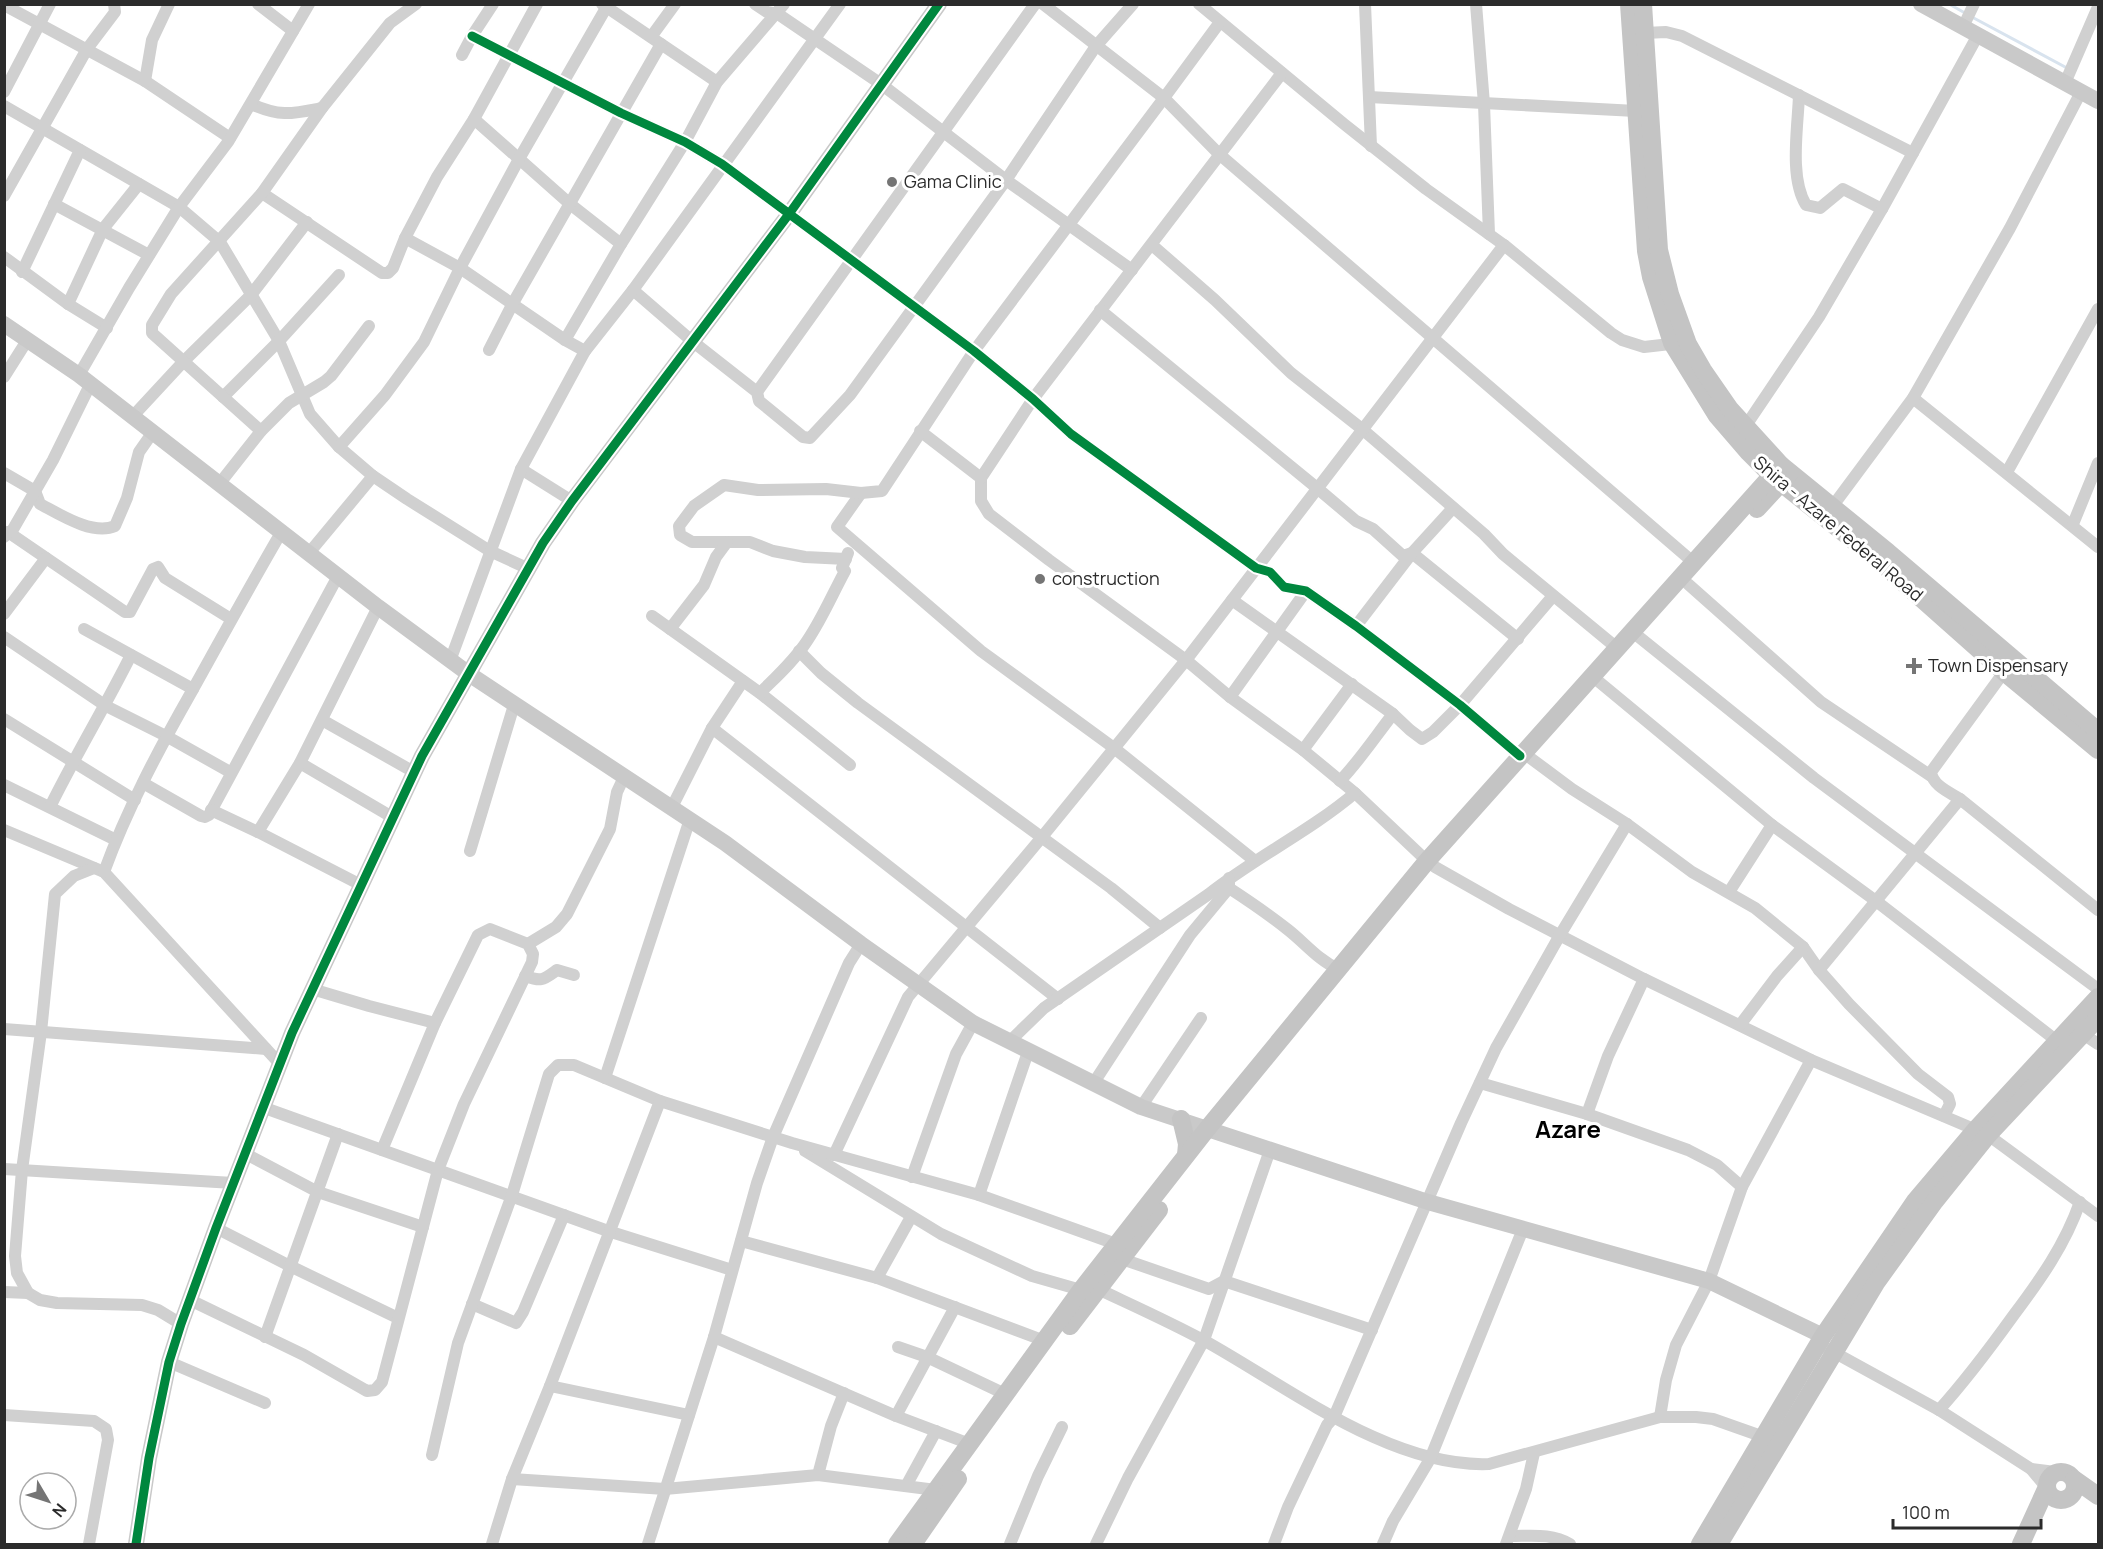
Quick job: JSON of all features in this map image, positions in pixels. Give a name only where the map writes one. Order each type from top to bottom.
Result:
[{"type":"main road","points":[[136,1545],[149,1458],[169,1362],[181,1324],[244,1153],[280,1064],[312,989],[414,772],[543,543],[692,340],[789,214],[939,4]]},
{"type":"main road","name":"Shira - Azare Federal Road","points":[[1629,4],[1646,251],[1651,277],[1680,343],[1717,416],[1748,452],[1832,507],[1888,552],[2066,712],[2098,750]]},
{"type":"main road","name":"Shira - Azare Federal Road","points":[[1643,4],[1659,249],[1680,343],[1804,502],[1879,561],[2004,672],[2098,731]]},
{"type":"main road","points":[[1921,4],[1970,20],[2068,75],[2081,92],[2098,101]]},
{"type":"main road","points":[[4,324],[85,379],[134,416],[450,661],[725,843],[861,944],[973,1023],[1141,1107],[1428,1202],[1709,1281],[1825,1344]]},
{"type":"main road","points":[[1748,452],[1753,505]]},
{"type":"main road","points":[[1525,756],[1688,584],[1780,474]]},
{"type":"main road","points":[[914,1545],[1090,1289],[1338,969],[1694,562],[1753,505],[1784,497],[1804,502]]},
{"type":"main road","points":[[1119,1251],[1186,1155],[1212,1131],[1431,864]]},
{"type":"main road","points":[[1700,1545],[1764,1437],[1915,1201],[1982,1132],[2057,1041],[2098,998]]},
{"type":"main road","points":[[1982,1132],[2091,1039],[2098,1018]]},
{"type":"main road","points":[[1181,1119],[1187,1144],[1186,1155]]},
{"type":"main road","points":[[897,1545],[1005,1394],[1045,1341],[1090,1289]]},
{"type":"main road","points":[[1719,1545],[1825,1344]]},
{"type":"main road","points":[[2021,1545],[2049,1483],[2061,1471],[2069,1474],[2069,1491],[2031,1523]]},
{"type":"main road","points":[[2049,1483],[2052,1497],[2069,1491],[2098,1498]]},
{"type":"street","points":[[4,4],[144,81],[230,138]]},
{"type":"street","points":[[4,92],[50,4]]},
{"type":"street","points":[[4,196],[87,49],[115,12],[114,4]]},
{"type":"street","points":[[144,81],[152,40],[169,4]]},
{"type":"street","points":[[258,4],[293,31]]},
{"type":"street","points":[[231,619],[165,578],[158,567],[153,569],[130,612],[125,612],[46,558],[6,535],[12,531],[53,460],[107,328],[179,207],[230,138],[309,4]]},
{"type":"street","points":[[261,431],[152,333],[152,326],[171,294],[262,193],[322,108],[390,23],[416,4]]},
{"type":"street","points":[[462,55],[493,4]]},
{"type":"street","points":[[262,193],[382,273],[388,273],[393,268],[405,238],[437,177],[474,119],[537,4]]},
{"type":"street","points":[[489,350],[513,303],[621,113],[675,4]]},
{"type":"street","points":[[755,4],[767,12],[781,9]]},
{"type":"street","points":[[450,661],[521,469],[585,351],[633,290],[840,4]]},
{"type":"street","points":[[757,392],[1035,4]]},
{"type":"street","points":[[1043,4],[1164,98],[1219,154],[1694,562]]},
{"type":"street","points":[[633,290],[757,392],[759,401],[803,437],[810,438],[850,395],[1006,180],[1096,46],[1133,4]]},
{"type":"street","points":[[1198,4],[1371,146],[1504,245],[1611,333],[1622,340],[1644,347],[1680,343]]},
{"type":"street","points":[[1365,4],[1371,146]]},
{"type":"street","points":[[1476,4],[1484,104],[1489,234]]},
{"type":"street","points":[[339,447],[385,395],[424,342],[460,268],[604,6],[717,82]]},
{"type":"street","points":[[2068,75],[2098,7]]},
{"type":"street","points":[[781,9],[815,39],[881,84],[1006,180],[1132,270]]},
{"type":"street","points":[[565,340],[621,244],[685,142],[717,82],[781,9]]},
{"type":"street","points":[[1745,427],[1819,317],[1913,153],[1970,20]]},
{"type":"street","points":[[846,559],[805,557],[773,551],[750,542],[692,542],[680,535],[679,526],[694,506],[724,484],[758,490],[826,489],[861,493],[882,491],[974,351],[1220,22]]},
{"type":"street","points":[[1644,33],[1674,33],[1682,36],[1913,153]]},
{"type":"street","points":[[472,36],[621,113],[685,142],[722,164],[974,351],[1033,399],[1071,434],[1256,568],[1270,572],[1284,586],[1306,591],[1356,626],[1525,756],[1627,824],[1692,872],[1755,908],[1803,947],[1849,1004],[1918,1074],[1948,1098],[1950,1104],[1944,1116]]},
{"type":"street","points":[[1282,73],[1033,399],[981,478],[981,501],[989,514],[1186,660],[1230,697],[1304,750],[1355,793],[1431,864],[1509,909],[1644,979],[1811,1060],[1982,1132],[2098,1216]]},
{"type":"street","points":[[1832,507],[1913,398],[2010,228],[2081,92]]},
{"type":"street","points":[[1799,95],[1796,177],[1799,194],[1806,205],[1820,208],[1843,189],[1882,209]]},
{"type":"street","points":[[1370,97],[1636,111]]},
{"type":"street","points":[[250,104],[270,112],[288,114],[322,108]]},
{"type":"street","points":[[4,106],[179,207],[219,242],[279,341],[310,414],[339,447],[373,476],[407,500],[490,551],[529,569]]},
{"type":"street","points":[[474,119],[570,204],[621,244]]},
{"type":"street","points":[[22,272],[80,150]]},
{"type":"street","points":[[68,304],[103,229],[139,184]]},
{"type":"street","points":[[54,204],[149,255]]},
{"type":"street","points":[[134,416],[184,361],[251,295],[307,222]]},
{"type":"street","points":[[405,238],[460,268],[565,340],[585,351]]},
{"type":"street","points":[[1152,245],[1215,300],[1291,373],[1362,429],[1617,648]]},
{"type":"street","points":[[834,1155],[908,997],[1186,660],[1504,245]]},
{"type":"street","points":[[4,257],[68,304],[107,328]]},
{"type":"street","points":[[223,396],[279,341],[339,274]]},
{"type":"street","points":[[2007,472],[2098,309]]},
{"type":"street","points":[[1100,310],[1356,521],[1373,529],[1403,556],[1412,554]]},
{"type":"street","points":[[220,483],[261,431],[289,403],[331,376],[369,326]]},
{"type":"street","points":[[4,377],[28,339]]},
{"type":"street","points":[[1913,398],[2098,547]]},
{"type":"street","points":[[920,431],[981,478]]},
{"type":"street","points":[[4,473],[35,491],[40,504],[77,524],[110,529],[115,526],[127,498],[139,452],[153,432]]},
{"type":"street","points":[[2073,525],[2098,463]]},
{"type":"street","points":[[521,469],[572,501]]},
{"type":"street","points":[[309,553],[373,476]]},
{"type":"street","points":[[861,493],[837,527],[855,544],[981,651],[1114,748],[1255,861]]},
{"type":"street","points":[[1356,626],[1412,554],[1453,508]]},
{"type":"street","points":[[28,1293],[17,1273],[15,1256],[22,1170],[41,1032],[55,894],[74,876],[99,870],[166,736],[282,531]]},
{"type":"street","points":[[670,628],[704,585],[716,558],[727,542]]},
{"type":"street","points":[[760,693],[799,651],[819,622],[845,571],[842,568],[855,544]]},
{"type":"street","points":[[1412,554],[1518,639]]},
{"type":"street","points":[[4,614],[46,558]]},
{"type":"street","points":[[143,783],[205,817],[211,810],[338,576]]},
{"type":"street","points":[[1688,584],[1821,702],[1931,776],[1935,783],[1960,799],[2098,910]]},
{"type":"street","points":[[1230,697],[1306,591]]},
{"type":"street","points":[[1232,600],[1352,684],[1422,739],[1433,732],[1460,705],[1554,596]]},
{"type":"street","points":[[258,832],[300,763],[378,607]]},
{"type":"street","points":[[652,616],[760,693],[850,765]]},
{"type":"street","points":[[84,629],[193,689]]},
{"type":"street","points":[[4,637],[106,706],[230,772]]},
{"type":"street","points":[[1640,637],[1814,778],[2098,989]]},
{"type":"street","points":[[799,651],[821,674],[849,696],[1111,888],[1160,928]]},
{"type":"street","points":[[50,807],[72,761],[106,706],[131,655]]},
{"type":"street","points":[[1931,776],[1931,772],[2004,672]]},
{"type":"street","points":[[672,807],[712,728],[743,681]]},
{"type":"street","points":[[1598,681],[1772,825],[1876,901],[2057,1041]]},
{"type":"street","points":[[1304,750],[1352,684]]},
{"type":"street","points":[[470,851],[514,705]]},
{"type":"street","points":[[1340,781],[1360,755],[1369,748],[1393,714]]},
{"type":"street","points":[[4,719],[135,800]]},
{"type":"street","points":[[322,720],[414,772]]},
{"type":"street","points":[[712,728],[1058,999]]},
{"type":"street","points":[[300,763],[392,817]]},
{"type":"street","points":[[528,944],[556,927],[567,914],[610,829],[617,792],[624,777]]},
{"type":"street","points":[[4,785],[116,840]]},
{"type":"street","points":[[1009,1042],[1044,1008],[1229,883],[1255,861],[1316,823],[1355,793]]},
{"type":"street","points":[[1820,970],[1960,799]]},
{"type":"street","points":[[211,810],[361,885]]},
{"type":"street","points":[[605,1078],[690,819]]},
{"type":"street","points":[[1274,1545],[1288,1507],[1327,1425],[1334,1417],[1496,1048],[1627,824]]},
{"type":"street","points":[[1729,892],[1772,825]]},
{"type":"street","points":[[4,830],[99,870],[280,1064]]},
{"type":"street","points":[[1229,883],[1302,943],[1338,969]]},
{"type":"street","points":[[1093,1084],[1190,935],[1229,883]]},
{"type":"street","points":[[190,1300],[304,1356],[367,1391],[375,1390],[382,1382],[438,1170],[464,1104],[532,962],[533,954],[528,944],[490,929],[478,934],[435,1023],[382,1150]]},
{"type":"street","points":[[648,1545],[714,1337],[757,1183],[773,1137],[849,963],[861,944]]},
{"type":"street","points":[[1740,1025],[1777,976],[1803,947]]},
{"type":"street","points":[[525,975],[543,980],[557,969],[574,975]]},
{"type":"street","points":[[1587,1114],[1608,1056],[1644,979]]},
{"type":"street","points":[[312,989],[435,1023]]},
{"type":"street","points":[[1141,1107],[1201,1018]]},
{"type":"street","points":[[912,1177],[956,1054],[973,1023]]},
{"type":"street","points":[[4,1029],[266,1049]]},
{"type":"street","points":[[979,1195],[1028,1052]]},
{"type":"street","points":[[1660,1417],[1666,1380],[1676,1345],[1709,1281],[1742,1187],[1811,1060]]},
{"type":"street","points":[[432,1455],[458,1343],[512,1195],[549,1074],[558,1065],[574,1065],[660,1101],[792,1143],[979,1195],[1209,1289],[1224,1281],[1372,1330]]},
{"type":"street","points":[[1480,1083],[1587,1114],[1688,1150],[1718,1165],[1742,1187]]},
{"type":"street","points":[[492,1545],[512,1479],[660,1101]]},
{"type":"street","points":[[262,1107],[608,1231],[732,1270]]},
{"type":"street","points":[[265,1336],[338,1134]]},
{"type":"street","points":[[792,1143],[941,1234],[1022,1272],[1090,1289],[1204,1340],[1334,1417],[1386,1442],[1430,1459],[1467,1465],[1490,1464],[1660,1417],[1713,1419],[1764,1437]]},
{"type":"street","points":[[1096,1545],[1128,1478],[1204,1340],[1270,1150]]},
{"type":"street","points":[[244,1153],[318,1192],[423,1227]]},
{"type":"street","points":[[4,1169],[233,1183]]},
{"type":"street","points":[[1940,1410],[1968,1377],[2044,1274],[2072,1226],[2080,1202]]},
{"type":"street","points":[[472,1304],[516,1323],[524,1312],[564,1215]]},
{"type":"street","points":[[877,1278],[911,1217]]},
{"type":"street","points":[[216,1228],[398,1318]]},
{"type":"street","points":[[1383,1545],[1393,1521],[1430,1459],[1523,1229]]},
{"type":"street","points":[[741,1241],[877,1278],[1045,1341]]},
{"type":"street","points":[[4,1292],[28,1293],[40,1300],[57,1303],[142,1305],[158,1310],[181,1324]]},
{"type":"street","points":[[896,1416],[955,1306]]},
{"type":"street","points":[[714,1337],[896,1416],[970,1444]]},
{"type":"street","points":[[1825,1344],[1940,1410],[2031,1468],[2049,1483]]},
{"type":"street","points":[[898,1347],[927,1357],[1005,1394]]},
{"type":"street","points":[[169,1362],[265,1403]]},
{"type":"street","points":[[550,1386],[689,1415]]},
{"type":"street","points":[[818,1475],[831,1425],[844,1393]]},
{"type":"street","points":[[4,1415],[94,1421],[106,1429],[108,1440],[89,1545]]},
{"type":"street","points":[[1010,1545],[1018,1521],[1062,1427]]},
{"type":"street","points":[[906,1486],[936,1431]]},
{"type":"street","points":[[1533,1453],[1530,1478],[1509,1540],[1546,1536],[1570,1545]]},
{"type":"street","points":[[512,1479],[665,1489],[818,1475],[936,1490]]},
{"type":"waterway","points":[[1949,4],[1965,13]]},
{"type":"waterway","points":[[1970,16],[2067,68]]},
{"type":"cycle path","points":[[136,1544],[149,1458],[169,1362],[181,1324],[292,1033],[422,756],[543,543],[572,501],[789,214],[939,4]]},
{"type":"cycle path","points":[[472,36],[621,113],[685,142],[722,164],[974,351],[1033,399],[1071,434],[1256,568],[1270,572],[1284,587],[1306,591],[1356,626],[1460,705],[1520,756]]},
{"type":"place","name":"Gama Clinic","points":[[892,182]]},
{"type":"place","name":"construction","points":[[1040,579]]},
{"type":"place","name":"Town Dispensary","points":[[1914,666]]},
{"type":"district","name":"Azare","points":[[1568,1130]]}]
